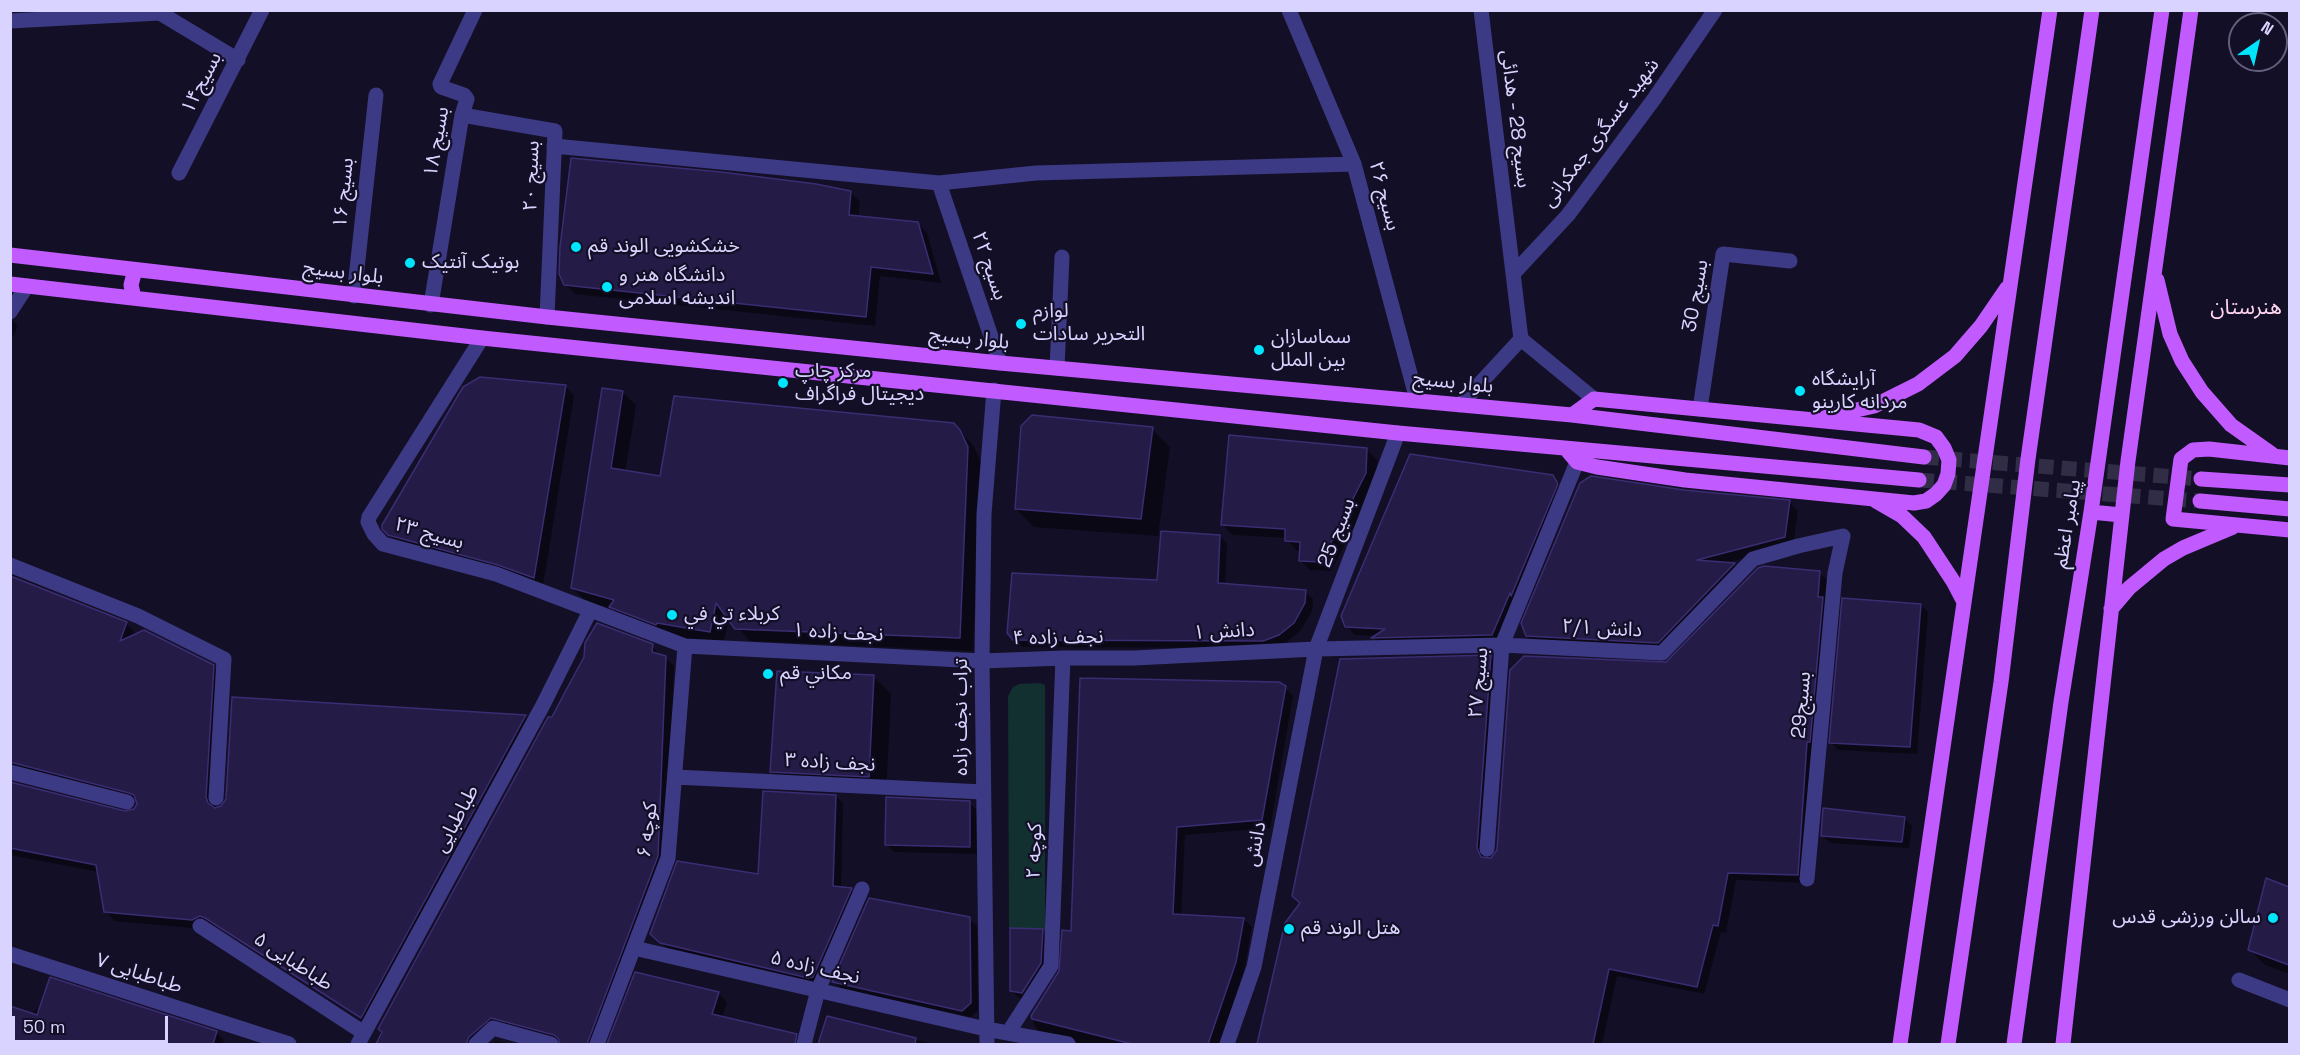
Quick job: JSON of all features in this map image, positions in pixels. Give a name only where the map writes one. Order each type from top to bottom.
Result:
[{"type":"main road","points":[[1900,1044],[2050,10]]},
{"type":"main road","points":[[1948,1044],[2001,682],[2028,459],[2092,10]]},
{"type":"main road","name":"پیامبر اعظم","points":[[2014,1044],[2061,702],[2091,512],[2162,10]]},
{"type":"main road","points":[[2063,1044],[2121,515],[2192,10]]},
{"type":"main road","name":"بلوار بسیج","points":[[10,255],[547,317],[1000,363],[1572,415],[1924,458]]},
{"type":"main road","points":[[90,293],[99,281],[96,265]]},
{"type":"main road","points":[[2155,269],[2170,334],[2182,361],[2202,392],[2231,425],[2282,457]]},
{"type":"main road","points":[[134,298],[131,285],[135,270]]},
{"type":"main road","points":[[1813,420],[1874,406],[1918,384],[1955,356],[1981,326],[2010,283]]},
{"type":"main road","points":[[10,284],[482,338],[1398,433],[1918,480]]},
{"type":"main road","points":[[1566,449],[1577,462],[1597,467],[1685,480],[1914,503],[1926,501],[1936,494],[1944,485],[1948,474],[1949,460],[1944,448],[1936,437],[1919,430],[1594,399],[1572,415]]},
{"type":"main road","points":[[2282,457],[2209,449],[2193,450],[2181,459],[2173,519],[2289,530]]},
{"type":"main road","points":[[2201,479],[2289,485]]},
{"type":"main road","points":[[1874,499],[1902,516],[1924,537],[1949,574],[1964,602]]},
{"type":"main road","points":[[2200,501],[2289,509]]},
{"type":"main road","points":[[2091,512],[2121,515]]},
{"type":"main road","points":[[2110,609],[2130,588],[2164,560],[2183,548],[2236,525]]},
{"type":"street","name":"بسیج۱۴","points":[[179,173],[262,10]]},
{"type":"street","name":"بسیج ۱۸","points":[[431,305],[466,97],[441,87],[440,84],[475,10]]},
{"type":"street","name":"بسیج ۲۶","points":[[1289,10],[1354,164],[1417,400]]},
{"type":"street","name":"بسیج 28 - هدائی","points":[[1481,10],[1521,339]]},
{"type":"street","name":"شهید عسگری جمکرانی","points":[[1513,274],[1568,215],[1654,99],[1715,10]]},
{"type":"street","points":[[10,21],[160,13],[238,60]]},
{"type":"street","name":"بسیج ۱۶","points":[[354,296],[376,95]]},
{"type":"street","name":"بسیج ۲۰","points":[[462,115],[555,132],[547,317]]},
{"type":"street","points":[[554,146],[939,183],[1036,173],[1354,164]]},
{"type":"street","name":"بسیج ۲۲","points":[[939,183],[1000,363]]},
{"type":"street","name":"بسیج 30","points":[[1700,409],[1723,254],[1790,261]]},
{"type":"street","points":[[1057,368],[1062,257]]},
{"type":"street","points":[[10,312],[27,286]]},
{"type":"street","name":"بسیج ۲۳","points":[[482,338],[368,522],[382,544],[496,574],[590,611]]},
{"type":"street","points":[[1460,405],[1521,339],[1594,399]]},
{"type":"street","name":"تراب نجف زاده","points":[[987,1037],[982,661],[984,513],[994,390]]},
{"type":"street","name":"بسیج 25","points":[[1316,648],[1398,433]]},
{"type":"street","name":"بسیج ۲۷","points":[[1487,849],[1502,645],[1577,462]]},
{"type":"street","name":"دانش ۲/۱","points":[[1316,648],[1502,645],[1662,653],[1754,559],[1844,536]]},
{"type":"street","name":"بسیج29","points":[[1807,879],[1835,573],[1844,536]]},
{"type":"street","points":[[10,565],[138,616],[224,659],[216,798]]},
{"type":"street","name":"نجف زاده ۱","points":[[590,611],[685,645],[982,661]]},
{"type":"street","name":"طباطبایی","points":[[361,1038],[543,705],[590,611]]},
{"type":"street","name":"کوچه ۶","points":[[597,1044],[669,858],[685,645]]},
{"type":"street","name":"دانش ۱","points":[[1134,658],[1316,648]]},
{"type":"street","name":"دانش","points":[[1227,1044],[1254,967],[1316,648]]},
{"type":"street","name":"کوچه ۲","points":[[1008,1033],[1051,966],[1064,658]]},
{"type":"street","name":"نجف زاده ۴","points":[[982,661],[1134,658]]},
{"type":"street","points":[[10,772],[127,802]]},
{"type":"street","name":"نجف زاده ۳","points":[[675,777],[983,792]]},
{"type":"street","points":[[804,1044],[818,990],[862,889]]},
{"type":"street","name":"طباطبایی ۵","points":[[200,926],[361,1038]]},
{"type":"street","name":"نجف زاده ۵","points":[[634,948],[818,990],[987,1037],[1008,1033],[1068,1044]]},
{"type":"street","name":"طباطبایی ۷","points":[[10,954],[289,1044]]},
{"type":"street","points":[[2239,980],[2289,1000]]},
{"type":"street","points":[[476,1044],[493,1028],[551,1044]]},
{"type":"green space","points":[[1040,683],[1045,685],[1045,930],[1009,928],[1008,696],[1013,687],[1019,684]]},
{"type":"building","points":[[571,158],[721,172],[816,184],[851,191],[849,215],[918,222],[933,274],[871,267],[866,317],[564,285],[559,274],[560,247]]},
{"type":"building","points":[[480,377],[566,385],[534,578],[498,565],[388,535],[382,529],[382,525],[463,387]]},
{"type":"building","points":[[602,388],[623,391],[611,468],[660,476],[674,396],[954,423],[968,447],[960,638],[735,629],[716,603],[710,632],[657,623],[656,625],[609,607],[614,600],[571,588]]},
{"type":"building","points":[[1032,415],[1153,427],[1141,519],[1015,509],[1021,426]]},
{"type":"building","points":[[1229,435],[1367,448],[1366,473],[1321,562],[1299,561],[1300,542],[1285,541],[1285,529],[1221,525]]},
{"type":"building","points":[[1410,454],[1553,475],[1558,484],[1492,635],[1371,638],[1385,629],[1345,627],[1341,616]]},
{"type":"building","points":[[1591,476],[1684,490],[1790,500],[1785,537],[1697,560],[1735,563],[1658,643],[1526,636],[1521,623],[1580,483]]},
{"type":"building","points":[[1161,531],[1220,535],[1218,583],[1306,590],[1305,603],[1294,623],[1279,635],[1263,641],[1013,640],[1007,633],[1012,573],[1157,580]]},
{"type":"building","points":[[1764,566],[1820,571],[1818,597],[1823,597],[1810,742],[1807,742],[1798,875],[1728,873],[1718,926],[1713,925],[1697,987],[1609,969],[1593,1044],[1257,1044],[1285,923],[1300,903],[1292,896],[1340,659],[1491,655],[1477,848],[1481,857],[1491,858],[1497,850],[1510,670],[1524,656],[1666,662],[1758,568]]},
{"type":"building","points":[[10,576],[127,622],[120,641],[144,630],[214,665],[206,797],[208,803],[215,808],[221,806],[226,799],[232,697],[526,715],[361,1018],[205,918],[200,916],[192,920],[104,912],[96,865],[10,848],[10,782],[125,811],[134,809],[137,804],[134,795],[129,793],[10,762]]},
{"type":"building","points":[[1842,598],[1921,604],[1910,747],[1829,743]]},
{"type":"building","points":[[597,623],[653,644],[652,652],[666,656],[658,856],[587,1044],[560,1044],[554,1035],[491,1018],[469,1037],[466,1044],[376,1044],[382,1032],[378,1029],[548,717],[552,717],[584,657],[585,643]]},
{"type":"building","points":[[777,671],[874,675],[869,777],[770,772]]},
{"type":"building","points":[[1080,678],[1279,682],[1286,686],[1262,820],[1177,827],[1173,914],[1244,918],[1236,962],[1208,1044],[1132,1044],[1032,1019],[1031,1016],[1059,971],[1062,930],[1071,931]]},
{"type":"building","points":[[763,791],[836,795],[833,886],[852,888],[813,977],[808,978],[660,943],[650,934],[677,861],[758,874]]},
{"type":"building","points":[[886,797],[970,801],[970,847],[885,845]]},
{"type":"building","points":[[1823,808],[1905,817],[1902,842],[1821,836]]},
{"type":"building","name":"سالن ورزشی قدس","points":[[2266,878],[2289,887],[2289,965],[2248,950]]},
{"type":"building","points":[[869,898],[970,917],[971,1003],[962,1011],[832,982]]},
{"type":"building","points":[[1010,928],[1043,929],[1041,963],[1022,993],[1010,991]]},
{"type":"building","points":[[635,972],[719,992],[712,1014],[797,1034],[795,1044],[607,1044]]},
{"type":"building","points":[[50,977],[217,1031],[213,1044],[10,1044],[10,1006],[37,1015]]},
{"type":"building","points":[[827,1016],[916,1038],[915,1044],[818,1044]]},
{"type":"tunnel","points":[[1924,457],[2201,479]]},
{"type":"tunnel","points":[[1919,480],[2200,501]]},
{"type":"place","name":"خشکشویی الوند قم","points":[[576,247]]},
{"type":"place","name":"بوتیک آنتیک","points":[[410,263]]},
{"type":"place","name":"دانشگاه هنر و اندیشه اسلامی","points":[[607,287]]},
{"type":"place","name":"لوازم التحریر سادات","points":[[1021,324]]},
{"type":"place","name":"سماسازان بین الملل","points":[[1259,350]]},
{"type":"place","name":"مرکز چاپ دیجیتال فراگراف","points":[[783,383]]},
{"type":"place","name":"آرایشگاه مردانه کارینو","points":[[1800,391]]},
{"type":"place","name":"كربلاء تي في","points":[[672,615]]},
{"type":"place","name":"مكاني قم","points":[[768,674]]},
{"type":"place","name":"سالن ورزشی قدس","points":[[2273,918]]},
{"type":"place","name":"هتل الوند قم","points":[[1289,929]]},
{"type":"district","name":"هنرستان","points":[[2246,308]]}]
